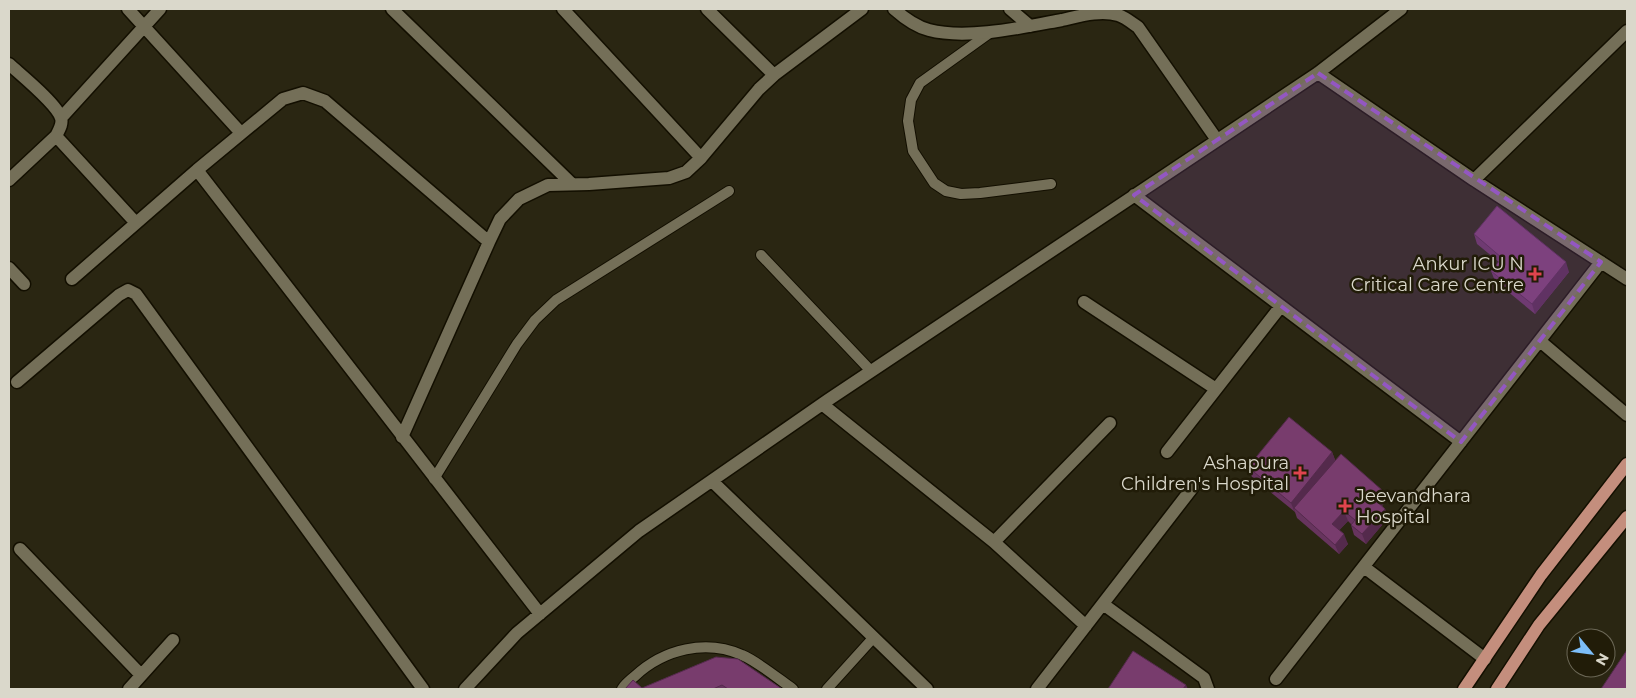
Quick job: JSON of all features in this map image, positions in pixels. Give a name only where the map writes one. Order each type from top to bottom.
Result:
[{"type":"main road","points":[[1464,689],[1541,575],[1627,464]]},
{"type":"main road","points":[[1497,689],[1539,625],[1627,517]]},
{"type":"street","points":[[128,9],[241,133]]},
{"type":"street","points":[[61,118],[160,9]]},
{"type":"street","points":[[392,9],[572,184]]},
{"type":"street","points":[[563,9],[701,158]]},
{"type":"street","points":[[707,9],[774,75]]},
{"type":"street","points":[[402,437],[500,219],[519,199],[548,185],[670,178],[686,172],[701,158],[758,89],[862,9]]},
{"type":"street","points":[[894,9],[902,16],[928,30],[956,34],[1030,26],[1092,14],[1123,12],[1138,27],[1217,140]]},
{"type":"street","points":[[1010,9],[1030,26]]},
{"type":"street","points":[[465,689],[517,633],[639,531],[822,404],[1318,73],[1401,9]]},
{"type":"street","points":[[1474,180],[1627,31]]},
{"type":"street","points":[[9,64],[54,106],[61,118],[61,127],[56,136],[9,180]]},
{"type":"street","points":[[1318,73],[1474,180],[1627,279]]},
{"type":"street","points":[[72,279],[197,170],[283,99],[303,93],[325,100],[489,242]]},
{"type":"street","points":[[56,136],[136,223]]},
{"type":"street","points":[[197,170],[540,614]]},
{"type":"street","points":[[1134,195],[1461,442]]},
{"type":"street","points":[[1276,679],[1601,262]]},
{"type":"street","points":[[9,268],[24,284]]},
{"type":"street","points":[[17,382],[119,295],[128,290],[136,294],[423,689]]},
{"type":"street","points":[[1084,302],[1216,390]]},
{"type":"street","points":[[1167,452],[1281,306]]},
{"type":"street","points":[[1540,341],[1627,415]]},
{"type":"street","points":[[822,404],[994,542],[1086,626]]},
{"type":"street","points":[[994,542],[1110,423]]},
{"type":"street","points":[[712,481],[928,689]]},
{"type":"street","points":[[1037,689],[1193,487]]},
{"type":"street","points":[[20,549],[141,675]]},
{"type":"street","points":[[1364,567],[1485,658]]},
{"type":"street","points":[[1103,604],[1204,678],[1208,689]]},
{"type":"street","points":[[129,689],[173,640]]},
{"type":"lane","points":[[992,31],[920,83],[911,100],[908,122],[913,151],[934,183],[946,191],[961,194],[980,193],[1051,184]]},
{"type":"lane","points":[[434,478],[517,344],[535,320],[556,300],[729,191]]},
{"type":"lane","points":[[761,255],[871,371]]},
{"type":"lane","points":[[827,689],[874,637]]},
{"type":"lane","points":[[622,689],[646,666],[670,654],[694,648],[718,647],[744,655],[794,689]]},
{"type":"highlighted area","points":[[1318,73],[1601,262],[1461,442],[1134,195]]},
{"type":"building","points":[[1497,206],[1566,262],[1532,304],[1491,271],[1502,258],[1474,234]]},
{"type":"building","points":[[1289,417],[1332,452],[1291,503],[1248,467]]},
{"type":"building","points":[[1341,454],[1383,491],[1375,500],[1385,509],[1362,534],[1351,525],[1355,520],[1344,511],[1332,524],[1344,534],[1335,545],[1294,508]]},
{"type":"building","points":[[1627,650],[1627,689],[1601,689],[1608,678],[1616,678],[1616,666]]},
{"type":"building","points":[[1133,651],[1186,685],[1183,689],[1108,689]]},
{"type":"building","points":[[716,657],[738,659],[782,689],[728,689],[722,685],[713,689],[625,689],[633,680],[642,688]]},
{"type":"place","name":"Ankur ICU N Critical Care Centre","points":[[1535,274]]},
{"type":"place","name":"Ashapura Children's Hospital","points":[[1300,473]]},
{"type":"place","name":"Jeevandhara Hospital","points":[[1345,506]]}]
